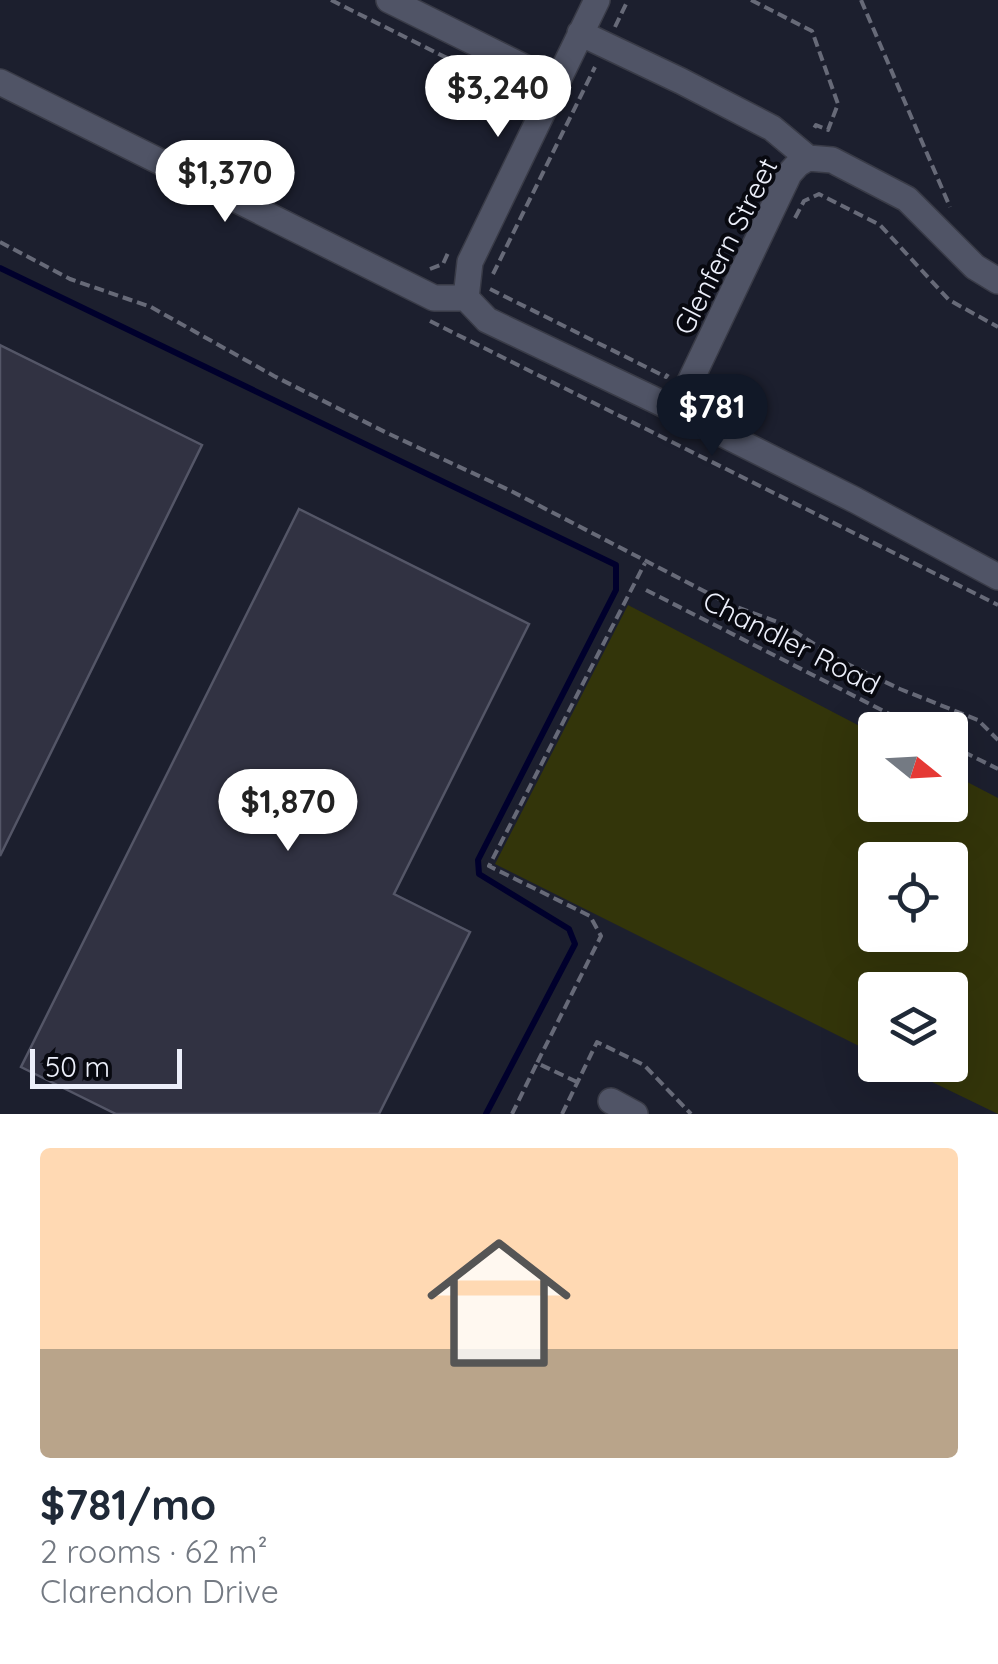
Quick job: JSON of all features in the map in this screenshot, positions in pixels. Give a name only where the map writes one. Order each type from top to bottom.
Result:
[{"type":"street","points":[[389,0],[556,82]]},
{"type":"street","points":[[466,298],[470,262],[597,0]]},
{"type":"street","points":[[580,33],[772,128],[808,158]]},
{"type":"street","points":[[0,82],[434,298],[466,298],[487,320],[840,492],[998,577]]},
{"type":"street","name":"Glenfern Street","points":[[676,410],[790,174],[808,158],[832,160],[907,199],[975,266],[998,281]]},
{"type":"street","points":[[611,1102],[636,1114]]},
{"type":"path","points":[[330,0],[524,97]]},
{"type":"path","points":[[628,0],[486,287],[666,377],[675,360]]},
{"type":"path","points":[[751,0],[812,30],[838,104],[828,130],[816,125],[808,137],[808,158]]},
{"type":"path","points":[[860,0],[952,213]]},
{"type":"path","points":[[795,218],[804,201],[819,194],[880,225],[949,300],[998,327]]},
{"type":"path","points":[[0,242],[70,279],[150,307],[385,432],[511,491],[731,605],[783,624],[854,668],[978,720],[998,740]]},
{"type":"path","points":[[420,316],[998,606]]},
{"type":"path","points":[[512,1114],[601,936],[590,916],[488,866],[646,561]]},
{"type":"path","name":"Chandler Road","points":[[646,590],[886,712]]},
{"type":"path","points":[[968,754],[998,769]]},
{"type":"path","points":[[562,1114],[597,1042],[644,1065],[691,1114]]},
{"type":"path","points":[[537,1063],[578,1082]]},
{"type":"shaded area","points":[[628,605],[858,725],[858,822],[968,822],[968,782],[998,798],[998,1114],[932,1082],[968,1082],[968,972],[858,972],[858,1046],[495,864]]},
{"type":"building","points":[[0,345],[202,445],[0,856]]},
{"type":"building","points":[[299,509],[529,624],[394,894],[470,932],[379,1114],[116,1114],[21,1067]]},
{"type":"waterway","points":[[0,268],[616,565],[616,590],[478,860],[479,874],[569,929],[575,944],[486,1114]]}]
